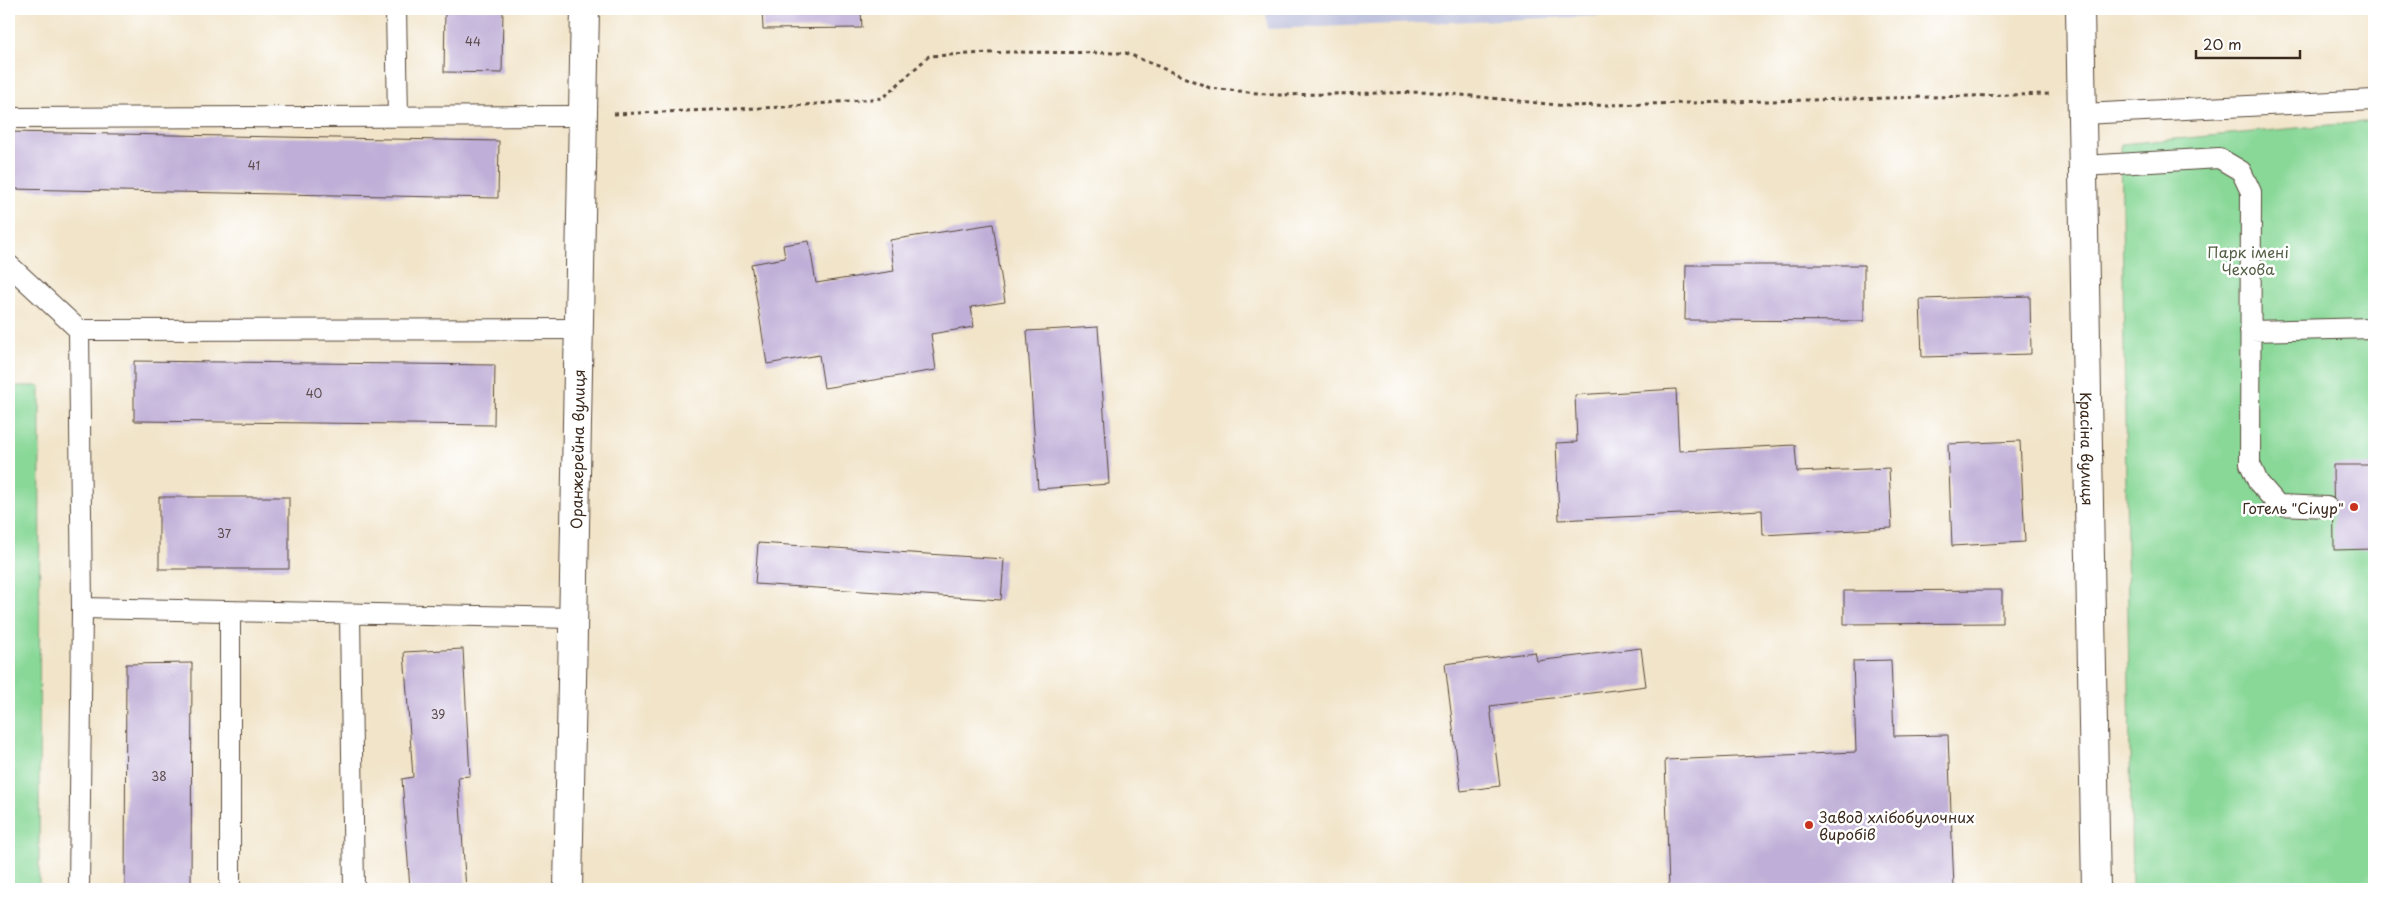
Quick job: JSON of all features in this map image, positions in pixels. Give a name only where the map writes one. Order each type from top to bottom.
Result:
[{"type":"street","name":"Оранжерейна вулиця","points":[[568,889],[585,9]]},
{"type":"street","name":"Красіна вулиця","points":[[2080,9],[2096,889]]},
{"type":"lane","points":[[396,9],[398,116]]},
{"type":"lane","points":[[2082,104],[2374,100]]},
{"type":"lane","points":[[9,118],[583,116]]},
{"type":"lane","points":[[2083,166],[2219,158],[2241,171],[2248,181],[2251,192],[2250,464],[2258,482],[2278,505],[2327,507]]},
{"type":"lane","points":[[9,265],[79,330],[579,329]]},
{"type":"lane","points":[[2250,331],[2374,328]]},
{"type":"lane","points":[[79,330],[82,608],[79,889]]},
{"type":"lane","points":[[82,608],[350,615],[573,618]]},
{"type":"lane","points":[[230,612],[230,889]]},
{"type":"lane","points":[[350,615],[354,889]]},
{"type":"path","points":[[583,116],[783,107],[883,98],[929,56],[1009,52],[1126,54],[1210,88],[1276,95],[1432,92],[1567,106],[2082,104]]},
{"type":"shaded area","points":[[1266,9],[1782,9],[1267,29]]},
{"type":"green space","name":"Парк імені Чехова","points":[[2374,121],[2374,889],[2132,889],[2121,144]]},
{"type":"green space","points":[[9,386],[40,386],[39,889],[9,889]]},
{"type":"building","points":[[445,9],[503,9],[502,73],[444,72]]},
{"type":"building","points":[[762,9],[861,9],[862,28],[763,29]]},
{"type":"building","points":[[9,132],[499,141],[498,198],[9,189]]},
{"type":"building","points":[[993,224],[1005,302],[971,307],[974,327],[931,334],[936,370],[824,388],[819,355],[767,364],[751,264],[785,258],[783,245],[809,241],[816,283],[894,271],[890,240]]},
{"type":"building","points":[[1686,265],[1864,265],[1864,321],[1685,320]]},
{"type":"building","points":[[2030,296],[2031,354],[1922,357],[1920,299]]},
{"type":"building","points":[[1098,327],[1109,484],[1038,489],[1027,331]]},
{"type":"building","points":[[134,361],[495,365],[494,425],[134,421]]},
{"type":"building","points":[[1676,389],[1679,451],[1795,445],[1797,472],[1889,468],[1892,528],[1763,535],[1762,510],[1559,520],[1556,443],[1577,442],[1575,395]]},
{"type":"building","points":[[2020,441],[2025,542],[1952,546],[1948,444]]},
{"type":"building","name":"Готель \"Сілур\"","points":[[2333,465],[2374,465],[2374,549],[2334,550]]},
{"type":"building","points":[[159,497],[289,497],[289,569],[159,569]]},
{"type":"building","points":[[758,543],[1004,559],[1001,600],[755,584]]},
{"type":"building","points":[[2002,590],[2002,623],[1844,624],[1844,591]]},
{"type":"building","points":[[1641,648],[1646,686],[1490,706],[1500,786],[1461,791],[1445,664],[1535,652],[1537,661]]},
{"type":"building","points":[[463,649],[470,776],[458,777],[466,889],[410,889],[402,779],[413,777],[404,652]]},
{"type":"building","name":"Завод хлібобулочних виробів","points":[[1891,660],[1894,736],[1948,735],[1954,889],[1669,889],[1665,760],[1856,752],[1853,661]]},
{"type":"building","points":[[192,663],[191,889],[125,889],[126,664]]},
{"type":"place","name":"Готель \"Сілур\"","points":[[2354,507]]},
{"type":"place","name":"Завод хлібобулочних виробів","points":[[1809,825]]}]
